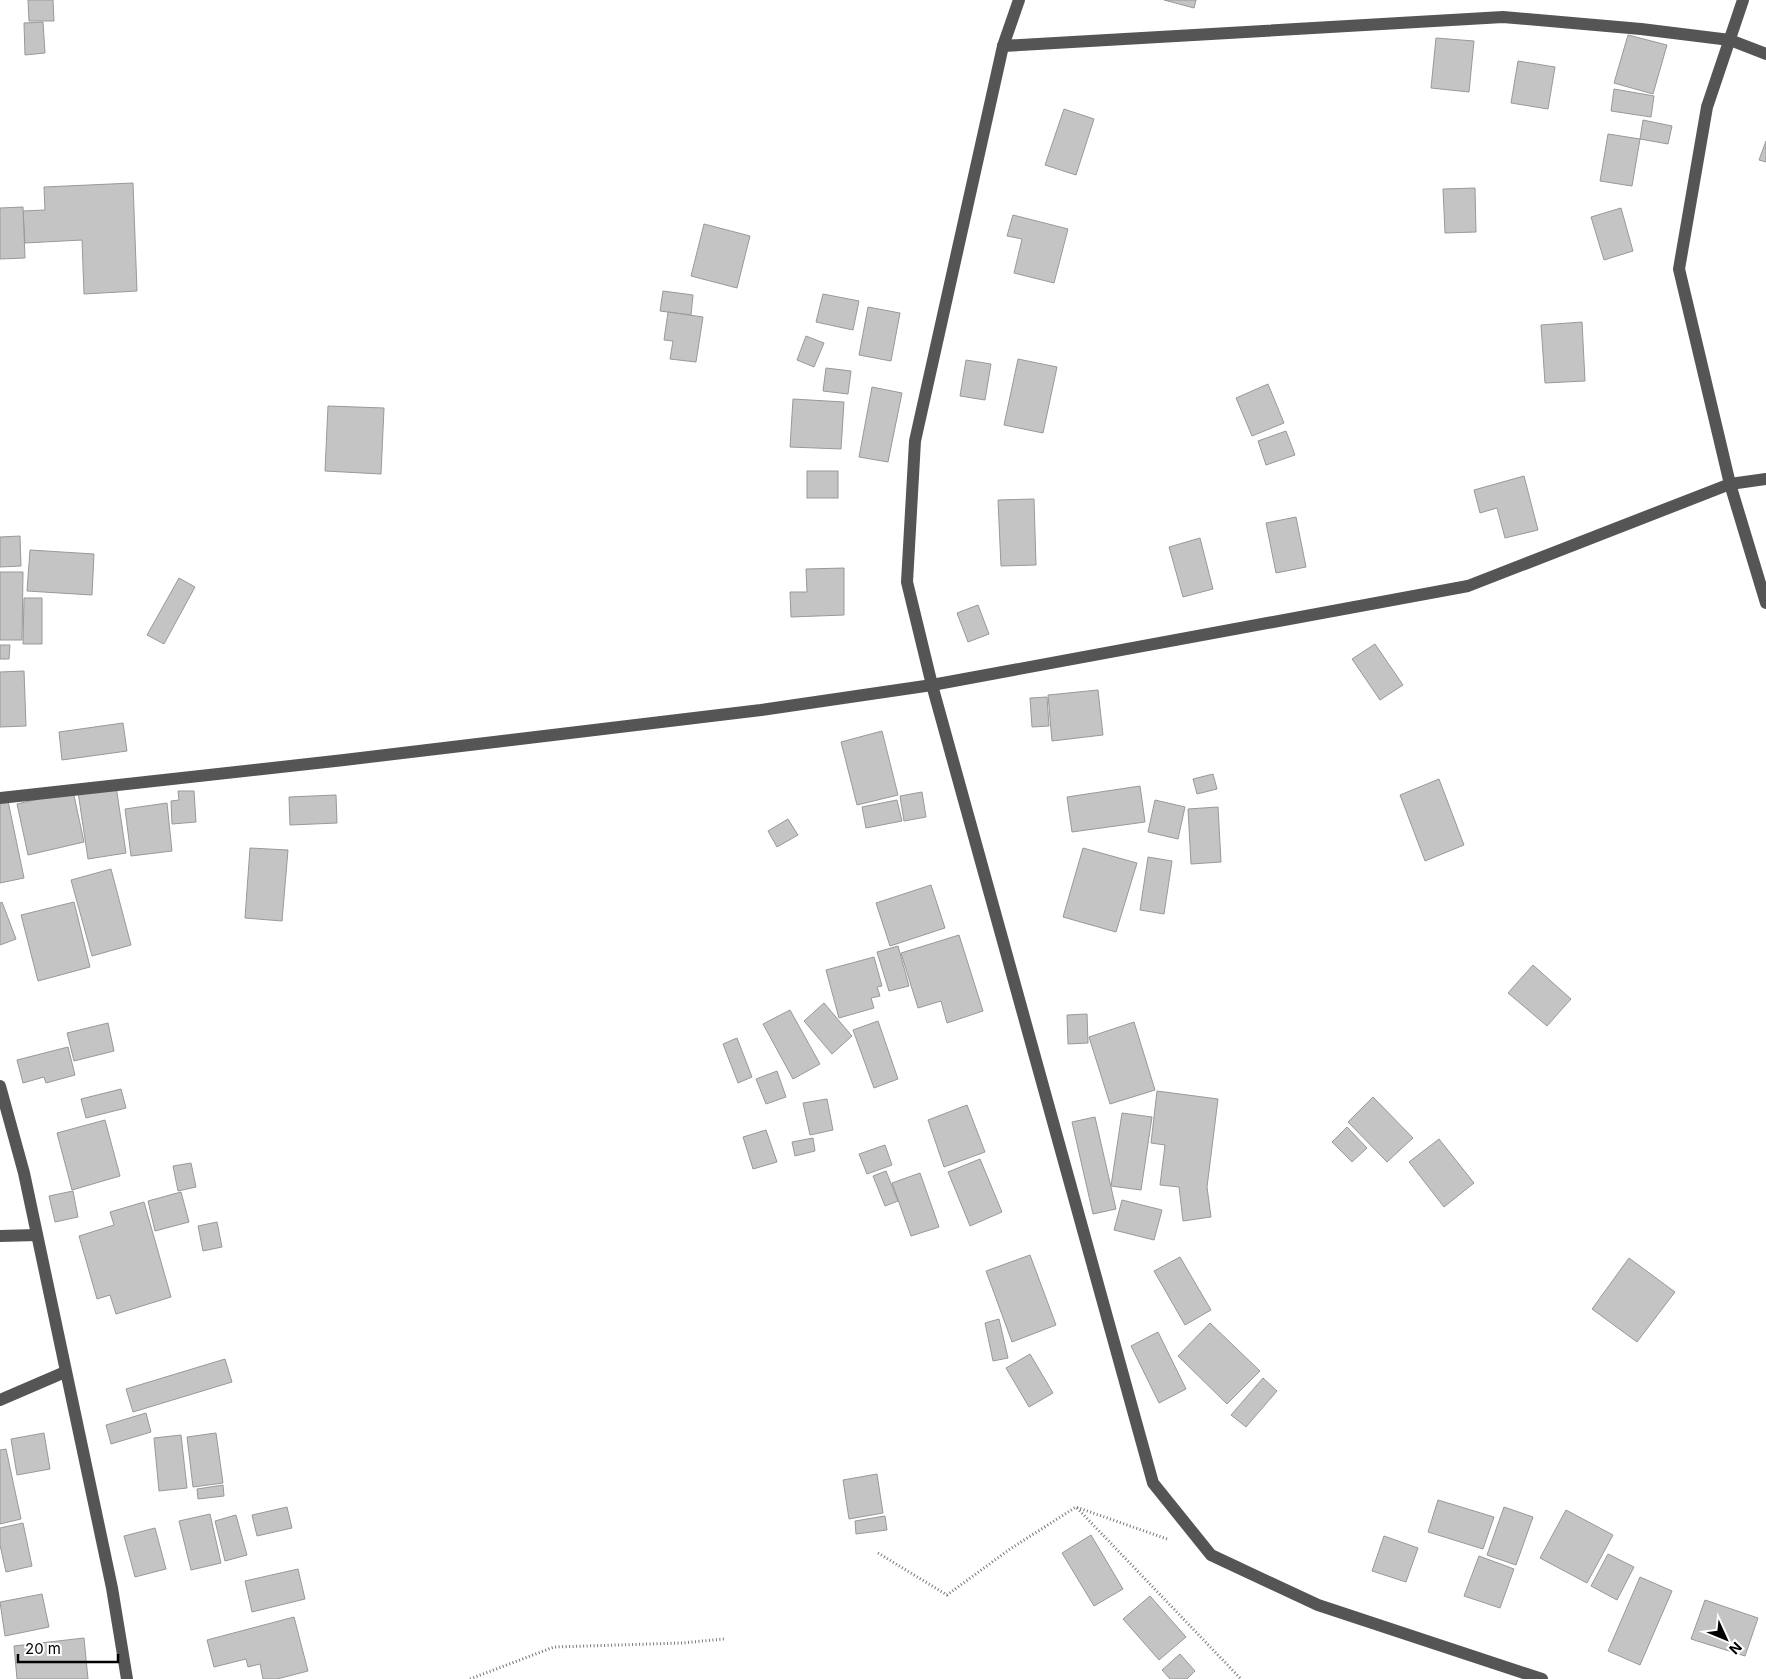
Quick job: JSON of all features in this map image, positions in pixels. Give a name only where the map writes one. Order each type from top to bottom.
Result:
[{"type":"street","points":[[1019,0],[1003,46],[915,441],[907,582],[932,685],[1153,1483],[1212,1555],[1318,1604],[1542,1679]]},
{"type":"street","points":[[1743,0],[1707,107],[1679,269],[1730,484],[1766,603]]},
{"type":"street","points":[[1003,46],[1503,17],[1641,29],[1730,40],[1766,54]]},
{"type":"street","points":[[0,798],[344,760],[761,710],[932,685],[1468,586],[1730,484],[1766,478]]},
{"type":"street","points":[[0,1086],[24,1173],[112,1588],[127,1679]]},
{"type":"street","points":[[0,1236],[37,1235]]},
{"type":"street","points":[[0,1400],[65,1372]]},
{"type":"street","points":[[125,1665],[137,1679]]},
{"type":"path","points":[[1076,1508],[1212,1555]]},
{"type":"path","points":[[878,1553],[947,1594],[1010,1549],[1076,1508]]},
{"type":"path","points":[[1076,1508],[1241,1679]]},
{"type":"path","points":[[470,1679],[554,1647],[682,1643],[724,1639]]},
{"type":"building","points":[[28,0],[53,0],[54,21],[29,21]]},
{"type":"building","points":[[1164,0],[1196,0],[1194,8]]},
{"type":"building","points":[[43,22],[45,53],[25,55],[24,23]]},
{"type":"building","points":[[1628,35],[1667,45],[1653,94],[1614,83]]},
{"type":"building","points":[[1436,38],[1474,41],[1469,92],[1431,88]]},
{"type":"building","points":[[1518,61],[1555,67],[1548,109],[1511,103]]},
{"type":"building","points":[[1614,89],[1654,96],[1651,117],[1611,111]]},
{"type":"building","points":[[1064,109],[1094,119],[1076,175],[1045,165]]},
{"type":"building","points":[[1643,120],[1672,126],[1668,144],[1640,139]]},
{"type":"building","points":[[1608,134],[1640,139],[1632,186],[1600,181]]},
{"type":"building","points":[[1766,141],[1766,162],[1759,160]]},
{"type":"building","points":[[133,183],[137,291],[84,294],[82,240],[25,243],[23,211],[45,210],[44,187]]},
{"type":"building","points":[[1475,188],[1476,232],[1445,233],[1443,189]]},
{"type":"building","points":[[23,207],[25,258],[0,259],[0,208]]},
{"type":"building","points":[[1621,208],[1633,251],[1604,260],[1591,217]]},
{"type":"building","points":[[1013,215],[1068,229],[1054,283],[1014,273],[1022,239],[1007,236]]},
{"type":"building","points":[[704,224],[750,236],[737,288],[691,276]]},
{"type":"building","points":[[663,291],[693,295],[691,315],[660,311]]},
{"type":"building","points":[[823,294],[859,301],[853,330],[816,322]]},
{"type":"building","points":[[868,307],[900,313],[891,361],[859,355]]},
{"type":"building","points":[[668,312],[703,317],[696,362],[670,359],[673,341],[664,340]]},
{"type":"building","points":[[1582,322],[1585,381],[1545,383],[1541,325]]},
{"type":"building","points":[[806,336],[824,343],[814,367],[797,360]]},
{"type":"building","points":[[1018,359],[1057,367],[1043,433],[1004,425]]},
{"type":"building","points":[[966,360],[991,364],[985,400],[960,396]]},
{"type":"building","points":[[826,368],[851,371],[848,394],[823,391]]},
{"type":"building","points":[[1268,384],[1284,423],[1252,436],[1236,398]]},
{"type":"building","points":[[872,387],[902,393],[888,462],[859,457]]},
{"type":"building","points":[[793,399],[844,402],[841,449],[790,447]]},
{"type":"building","points":[[328,406],[384,408],[381,474],[325,471]]},
{"type":"building","points":[[1286,431],[1295,455],[1266,465],[1258,441]]},
{"type":"building","points":[[807,471],[838,471],[838,498],[807,498]]},
{"type":"building","points":[[1524,476],[1538,530],[1505,538],[1497,508],[1480,513],[1474,490]]},
{"type":"building","points":[[1034,499],[1036,565],[1001,566],[998,500]]},
{"type":"building","points":[[1296,517],[1306,567],[1276,573],[1266,523]]},
{"type":"building","points":[[20,536],[21,566],[0,567],[0,537]]},
{"type":"building","points":[[1200,538],[1213,589],[1183,597],[1169,547]]},
{"type":"building","points":[[30,550],[94,554],[92,595],[27,591]]},
{"type":"building","points":[[844,568],[844,615],[791,617],[790,592],[807,592],[806,569]]},
{"type":"building","points":[[0,572],[23,572],[22,640],[0,640]]},
{"type":"building","points":[[179,578],[195,587],[164,644],[147,635]]},
{"type":"building","points":[[24,598],[42,598],[42,644],[23,644]]},
{"type":"building","points":[[978,605],[989,634],[968,642],[957,613]]},
{"type":"building","points":[[1375,644],[1403,685],[1380,700],[1352,659]]},
{"type":"building","points":[[0,645],[10,645],[9,659],[0,659]]},
{"type":"building","points":[[24,671],[26,726],[0,727],[0,672]]},
{"type":"building","points":[[1098,690],[1103,735],[1052,741],[1048,695]]},
{"type":"building","points":[[1047,697],[1049,726],[1032,727],[1030,698]]},
{"type":"building","points":[[123,723],[127,751],[62,760],[59,732]]},
{"type":"building","points":[[882,731],[898,795],[857,805],[841,742]]},
{"type":"building","points":[[1213,774],[1217,789],[1197,794],[1193,779]]},
{"type":"building","points":[[1439,779],[1464,845],[1425,861],[1400,795]]},
{"type":"building","points":[[116,786],[126,853],[88,859],[78,792]]},
{"type":"building","points":[[1140,786],[1145,822],[1072,832],[1067,797]]},
{"type":"building","points":[[73,791],[84,842],[28,855],[17,804]]},
{"type":"building","points":[[178,791],[194,791],[196,822],[172,824],[171,801],[179,800]]},
{"type":"building","points":[[922,792],[926,817],[904,821],[900,796]]},
{"type":"building","points":[[336,795],[337,823],[290,825],[289,797]]},
{"type":"building","points":[[897,800],[902,821],[866,828],[862,807]]},
{"type":"building","points":[[1155,800],[1185,807],[1178,839],[1148,832]]},
{"type":"building","points":[[8,801],[24,878],[0,883],[0,803]]},
{"type":"building","points":[[167,803],[172,851],[131,856],[125,809]]},
{"type":"building","points":[[1218,807],[1221,862],[1191,864],[1188,809]]},
{"type":"building","points":[[788,819],[798,835],[777,847],[768,831]]},
{"type":"building","points":[[250,848],[288,850],[282,921],[245,918]]},
{"type":"building","points":[[1083,848],[1137,863],[1116,932],[1063,917]]},
{"type":"building","points":[[1148,857],[1172,861],[1164,914],[1140,910]]},
{"type":"building","points":[[111,869],[131,945],[92,956],[71,880]]},
{"type":"building","points":[[931,885],[945,928],[890,946],[876,903]]},
{"type":"building","points":[[2,902],[16,939],[0,945],[0,903]]},
{"type":"building","points":[[74,902],[90,967],[38,981],[21,915]]},
{"type":"building","points":[[959,935],[983,1011],[947,1023],[941,1001],[918,1008],[901,953]]},
{"type":"building","points":[[898,946],[909,986],[889,991],[877,952]]},
{"type":"building","points":[[874,957],[882,986],[877,987],[880,996],[871,998],[874,1008],[839,1018],[826,970]]},
{"type":"building","points":[[1533,965],[1571,999],[1547,1026],[1508,993]]},
{"type":"building","points":[[824,1003],[852,1036],[832,1054],[804,1021]]},
{"type":"building","points":[[790,1010],[820,1064],[793,1079],[763,1024]]},
{"type":"building","points":[[1087,1014],[1088,1043],[1068,1044],[1067,1015]]},
{"type":"building","points":[[878,1021],[898,1079],[874,1088],[853,1030]]},
{"type":"building","points":[[1134,1022],[1155,1090],[1110,1104],[1089,1037]]},
{"type":"building","points":[[108,1023],[114,1051],[74,1061],[67,1033]]},
{"type":"building","points":[[737,1038],[752,1077],[738,1083],[723,1044]]},
{"type":"building","points":[[68,1047],[75,1075],[46,1083],[44,1077],[23,1083],[17,1060]]},
{"type":"building","points":[[777,1071],[786,1097],[766,1104],[756,1079]]},
{"type":"building","points":[[121,1089],[126,1108],[86,1118],[81,1099]]},
{"type":"building","points":[[1157,1091],[1218,1099],[1207,1187],[1211,1217],[1183,1221],[1179,1187],[1160,1185],[1165,1145],[1151,1143]]},
{"type":"building","points":[[1373,1097],[1413,1138],[1387,1162],[1348,1122]]},
{"type":"building","points":[[827,1099],[833,1130],[810,1135],[803,1103]]},
{"type":"building","points":[[967,1105],[985,1152],[944,1167],[928,1120]]},
{"type":"building","points":[[1122,1113],[1152,1117],[1141,1190],[1111,1186]]},
{"type":"building","points":[[1095,1117],[1116,1209],[1093,1214],[1072,1122]]},
{"type":"building","points":[[105,1120],[120,1176],[72,1190],[57,1133]]},
{"type":"building","points":[[1347,1127],[1367,1148],[1352,1162],[1332,1142]]},
{"type":"building","points":[[766,1130],[777,1162],[753,1169],[743,1137]]},
{"type":"building","points":[[813,1138],[815,1151],[795,1156],[792,1142]]},
{"type":"building","points":[[1439,1139],[1474,1183],[1444,1207],[1409,1162]]},
{"type":"building","points":[[885,1145],[892,1165],[867,1174],[859,1154]]},
{"type":"building","points":[[980,1159],[1002,1212],[970,1226],[948,1172]]},
{"type":"building","points":[[191,1163],[196,1187],[178,1191],[173,1166]]},
{"type":"building","points":[[886,1171],[898,1201],[885,1206],[873,1176]]},
{"type":"building","points":[[920,1173],[939,1227],[911,1236],[892,1183]]},
{"type":"building","points":[[73,1191],[78,1217],[55,1222],[49,1196]]},
{"type":"building","points":[[181,1192],[189,1222],[155,1231],[148,1201]]},
{"type":"building","points":[[1122,1200],[1162,1210],[1154,1240],[1114,1230]]},
{"type":"building","points":[[144,1202],[171,1297],[116,1314],[110,1295],[97,1299],[79,1236],[114,1225],[110,1212]]},
{"type":"building","points":[[217,1222],[222,1247],[203,1251],[198,1226]]},
{"type":"building","points":[[1030,1255],[1056,1325],[1012,1342],[986,1271]]},
{"type":"building","points":[[1180,1257],[1211,1310],[1185,1325],[1154,1271]]},
{"type":"building","points":[[1629,1258],[1675,1292],[1637,1342],[1592,1309]]},
{"type":"building","points":[[999,1319],[1008,1358],[993,1361],[985,1323]]},
{"type":"building","points":[[1210,1323],[1260,1371],[1227,1404],[1178,1356]]},
{"type":"building","points":[[1158,1332],[1186,1389],[1159,1403],[1131,1346]]},
{"type":"building","points":[[1030,1354],[1053,1393],[1029,1407],[1006,1368]]},
{"type":"building","points":[[225,1359],[232,1382],[133,1412],[126,1389]]},
{"type":"building","points":[[1263,1378],[1277,1391],[1246,1427],[1231,1415]]},
{"type":"building","points":[[146,1413],[151,1432],[111,1444],[106,1425]]},
{"type":"building","points":[[44,1433],[50,1469],[17,1475],[11,1439]]},
{"type":"building","points":[[216,1433],[223,1483],[193,1487],[187,1437]]},
{"type":"building","points":[[181,1435],[187,1488],[159,1491],[154,1438]]},
{"type":"building","points":[[6,1449],[21,1519],[0,1524],[0,1450]]},
{"type":"building","points":[[877,1474],[883,1513],[849,1519],[843,1480]]},
{"type":"building","points":[[223,1485],[224,1496],[198,1499],[197,1489]]},
{"type":"building","points":[[1438,1500],[1494,1517],[1483,1549],[1428,1532]]},
{"type":"building","points":[[287,1507],[292,1528],[257,1536],[252,1515]]},
{"type":"building","points":[[1504,1507],[1533,1517],[1516,1565],[1487,1555]]},
{"type":"building","points":[[1566,1510],[1613,1535],[1587,1583],[1540,1558]]},
{"type":"building","points":[[210,1514],[221,1563],[191,1570],[179,1521]]},
{"type":"building","points":[[236,1515],[247,1555],[225,1561],[215,1521]]},
{"type":"building","points":[[885,1516],[887,1530],[856,1534],[855,1521]]},
{"type":"building","points":[[23,1523],[32,1566],[6,1572],[0,1545],[0,1528]]},
{"type":"building","points":[[155,1528],[166,1569],[135,1577],[124,1536]]},
{"type":"building","points":[[1091,1535],[1123,1589],[1094,1606],[1062,1553]]},
{"type":"building","points":[[1384,1536],[1418,1548],[1406,1582],[1372,1571]]},
{"type":"building","points":[[1608,1554],[1634,1567],[1617,1600],[1591,1586]]},
{"type":"building","points":[[1479,1556],[1514,1569],[1500,1608],[1464,1596]]},
{"type":"building","points":[[298,1569],[305,1599],[252,1612],[245,1581]]},
{"type":"building","points":[[1640,1577],[1672,1591],[1640,1665],[1608,1651]]},
{"type":"building","points":[[42,1594],[49,1627],[5,1636],[0,1602]]},
{"type":"building","points":[[1150,1596],[1186,1637],[1159,1660],[1123,1619]]},
{"type":"building","points":[[1705,1600],[1758,1618],[1745,1656],[1691,1639]]},
{"type":"building","points":[[294,1617],[308,1671],[277,1679],[263,1679],[260,1664],[248,1667],[246,1659],[214,1667],[207,1640]]},
{"type":"building","points":[[84,1638],[88,1679],[17,1679],[14,1646]]},
{"type":"building","points":[[1180,1654],[1195,1671],[1187,1679],[1170,1679],[1162,1670]]}]
